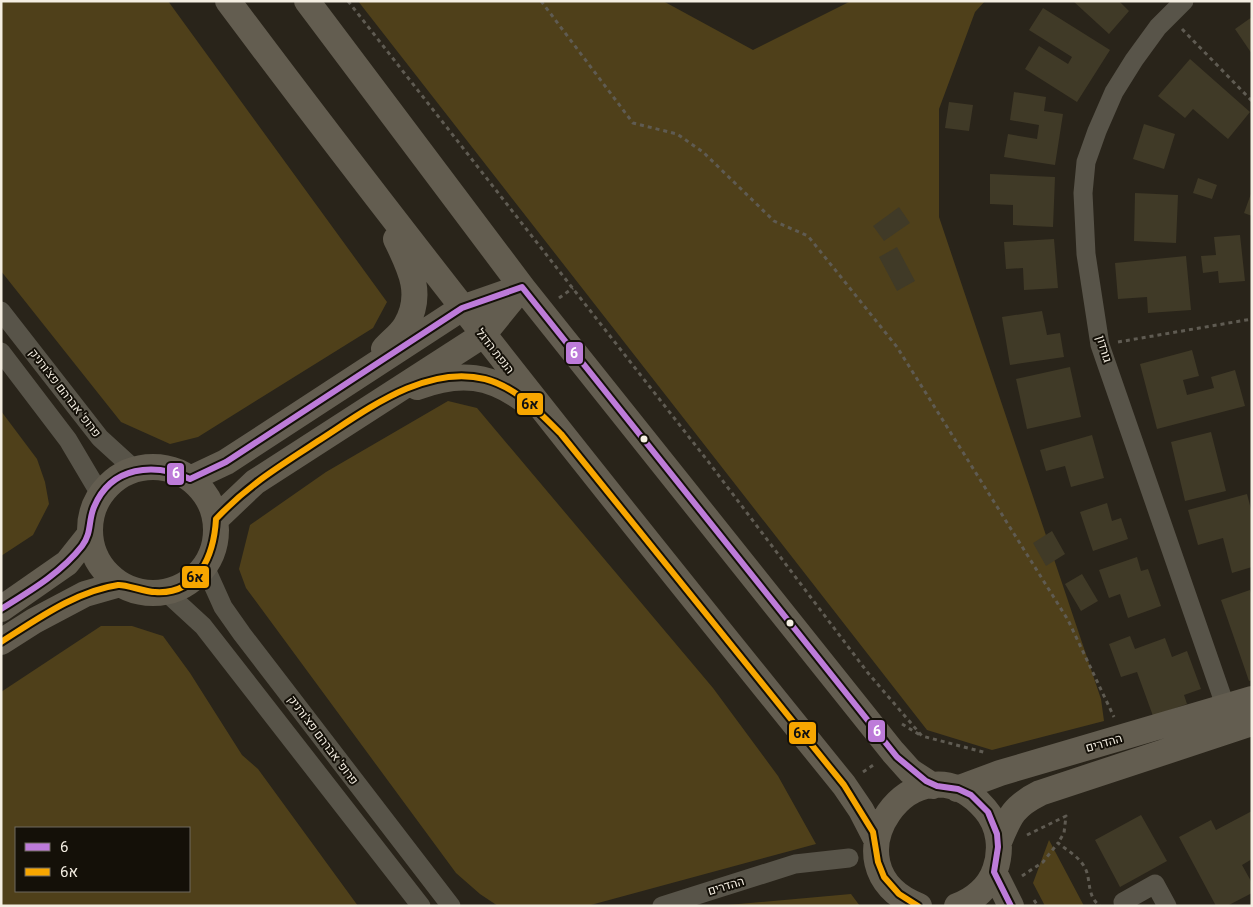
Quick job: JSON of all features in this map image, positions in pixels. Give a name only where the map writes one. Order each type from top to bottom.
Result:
[{"type":"main road","name":"הנפת הדגל","points":[[228,1],[483,335],[844,785],[861,810],[876,839]]},
{"type":"main road","points":[[307,1],[522,287],[893,752],[910,771],[980,803],[1010,840]]},
{"type":"main road","points":[[362,373],[406,325],[416,296],[410,269],[375,196]]},
{"type":"main road","points":[[190,478],[226,462],[462,308],[522,287]]},
{"type":"main road","points":[[216,519],[255,482],[483,335],[522,287]]},
{"type":"main road","points":[[374,406],[427,383],[450,377],[471,377],[493,381],[514,392],[538,411],[561,434]]},
{"type":"main road","points":[[163,467],[190,478],[202,490],[211,504],[216,519],[215,544],[205,568],[188,584],[166,592],[143,592],[120,584],[108,575],[99,563],[93,549],[90,534],[94,507],[100,494],[110,483],[134,469],[163,467]]},
{"type":"main road","points":[[1,609],[67,563],[90,534]]},
{"type":"main road","points":[[1,642],[34,621],[85,594],[120,584]]},
{"type":"main road","name":"ההדרים","points":[[876,839],[888,810],[903,796],[921,788],[945,787],[1000,773],[1252,699]]},
{"type":"main road","points":[[957,906],[980,892],[994,872],[998,857],[1010,840],[1009,815],[1021,802],[1040,793],[1252,723]]},
{"type":"main road","points":[[876,839],[878,862],[889,886],[899,895],[919,906]]},
{"type":"main road","points":[[994,872],[1011,906]]},
{"type":"street","name":"גורדון","points":[[1184,1],[1158,27],[1114,92],[1097,131],[1086,162],[1083,193],[1086,254],[1100,345],[1226,708]]},
{"type":"street","name":"פרופ' אברהם פצ'ורניק","points":[[1,311],[100,438],[134,469]]},
{"type":"street","name":"פרופ' אברהם פצ'ורניק","points":[[1,352],[68,440],[100,494]]},
{"type":"street","name":"פרופ' אברהם פצ'ורניק","points":[[205,568],[223,607],[242,634],[451,906]]},
{"type":"street","name":"פרופ' אברהם פצ'ורניק","points":[[166,592],[203,626],[420,906]]},
{"type":"street","name":"ההדרים","points":[[662,906],[795,864],[848,858]]},
{"type":"street","points":[[1123,902],[1155,884],[1167,906]]},
{"type":"path","points":[[348,1],[707,460],[868,673],[922,736],[986,752]]},
{"type":"path","points":[[541,1],[633,123],[677,134],[703,152],[774,221],[808,236],[897,347],[1068,620],[1124,737]]},
{"type":"path","points":[[1178,26],[1252,101]]},
{"type":"path","points":[[1100,345],[1252,319]]},
{"type":"path","points":[[1010,840],[1066,816],[1064,833],[1058,842],[1043,862],[1021,876]]},
{"type":"path","points":[[1058,842],[1079,859],[1086,871],[1089,893],[1100,906]]},
{"type":"shaded area","points":[[1,1],[168,1],[387,302],[373,328],[198,437],[170,444],[121,422],[1,271]]},
{"type":"shaded area","points":[[358,1],[663,1],[753,50],[851,1],[985,1],[975,12],[939,109],[939,217],[1101,699],[1104,721],[992,750],[927,730]]},
{"type":"shaded area","points":[[448,401],[477,408],[713,688],[778,776],[816,844],[587,906],[498,906],[480,894],[456,873],[246,588],[239,569],[250,525],[326,472]]},
{"type":"shaded area","points":[[1,411],[37,459],[45,482],[49,504],[33,535],[1,556]]},
{"type":"shaded area","points":[[101,626],[132,626],[163,636],[190,673],[242,755],[258,769],[358,906],[1,906],[1,692]]},
{"type":"shaded area","points":[[1049,840],[1084,906],[1045,906],[1033,883]]},
{"type":"shaded area","points":[[851,894],[860,906],[716,906]]},
{"type":"building","points":[[1073,1],[1119,1],[1129,11],[1109,34]]},
{"type":"building","points":[[1043,8],[1110,50],[1077,102],[1025,69],[1039,46],[1068,64],[1072,57],[1029,30]]},
{"type":"building","points":[[1252,17],[1252,54],[1235,29]]},
{"type":"building","points":[[1190,59],[1250,112],[1228,139],[1193,109],[1185,118],[1158,96]]},
{"type":"building","points":[[1014,92],[1046,97],[1044,111],[1063,114],[1055,165],[1004,157],[1008,134],[1037,139],[1039,125],[1010,120]]},
{"type":"building","points":[[949,102],[973,105],[969,131],[945,128]]},
{"type":"building","points":[[1144,124],[1175,134],[1164,169],[1133,159]]},
{"type":"building","points":[[990,174],[1055,177],[1053,227],[1013,225],[1013,205],[990,204]]},
{"type":"building","points":[[1198,178],[1217,185],[1212,199],[1193,193]]},
{"type":"building","points":[[1252,191],[1252,216],[1244,213]]},
{"type":"building","points":[[1135,193],[1178,195],[1176,243],[1134,241]]},
{"type":"building","points":[[899,207],[910,223],[884,241],[873,226]]},
{"type":"building","points":[[1240,235],[1245,281],[1219,283],[1218,271],[1203,273],[1201,256],[1216,255],[1214,237]]},
{"type":"building","points":[[1054,239],[1058,288],[1024,290],[1023,268],[1006,269],[1004,242]]},
{"type":"building","points":[[897,247],[915,281],[897,291],[879,257]]},
{"type":"building","points":[[1186,256],[1191,310],[1148,313],[1147,297],[1118,299],[1115,263]]},
{"type":"building","points":[[1042,311],[1047,335],[1060,333],[1064,357],[1010,365],[1002,317]]},
{"type":"building","points":[[1192,350],[1199,376],[1183,380],[1187,395],[1214,388],[1211,377],[1235,370],[1245,406],[1157,429],[1140,364]]},
{"type":"building","points":[[1070,367],[1081,417],[1027,429],[1016,379]]},
{"type":"building","points":[[1211,432],[1226,491],[1185,501],[1171,442]]},
{"type":"building","points":[[1092,435],[1104,478],[1071,487],[1065,466],[1046,471],[1040,450]]},
{"type":"building","points":[[1247,494],[1252,513],[1252,567],[1232,573],[1223,538],[1198,545],[1188,510]]},
{"type":"building","points":[[1107,503],[1112,521],[1121,518],[1128,539],[1093,551],[1080,512]]},
{"type":"building","points":[[1052,531],[1065,554],[1046,566],[1033,543]]},
{"type":"building","points":[[1137,557],[1141,571],[1148,569],[1161,606],[1128,618],[1120,594],[1109,598],[1099,570]]},
{"type":"building","points":[[1082,574],[1098,601],[1081,611],[1065,584]]},
{"type":"building","points":[[1250,590],[1252,596],[1252,680],[1249,681],[1221,600]]},
{"type":"building","points":[[1130,636],[1135,649],[1165,638],[1172,657],[1187,651],[1201,689],[1184,695],[1187,704],[1153,716],[1137,672],[1121,677],[1109,644]]},
{"type":"building","points":[[1252,811],[1252,859],[1242,865],[1252,883],[1252,893],[1227,906],[1216,906],[1179,837],[1211,820],[1216,830]]},
{"type":"building","points":[[1141,815],[1167,861],[1120,887],[1095,840]]},
{"type":"transit line","name":"6","points":[[1,609],[44,581],[74,556],[85,541],[89,532],[92,512],[102,493],[111,483],[122,476],[135,471],[162,470],[190,479],[226,462],[462,308],[522,287],[897,757],[926,781],[937,786],[958,789],[971,795],[988,812],[997,834],[998,847],[994,872],[1011,906]]},
{"type":"transit line","name":"6א","points":[[1,642],[42,616],[72,600],[102,588],[121,585],[155,592],[170,591],[183,587],[201,570],[207,558],[212,546],[216,519],[240,496],[277,468],[376,404],[418,384],[440,378],[463,376],[485,379],[517,394],[561,434],[844,785],[873,832],[878,862],[884,877],[899,894],[918,906]]}]
